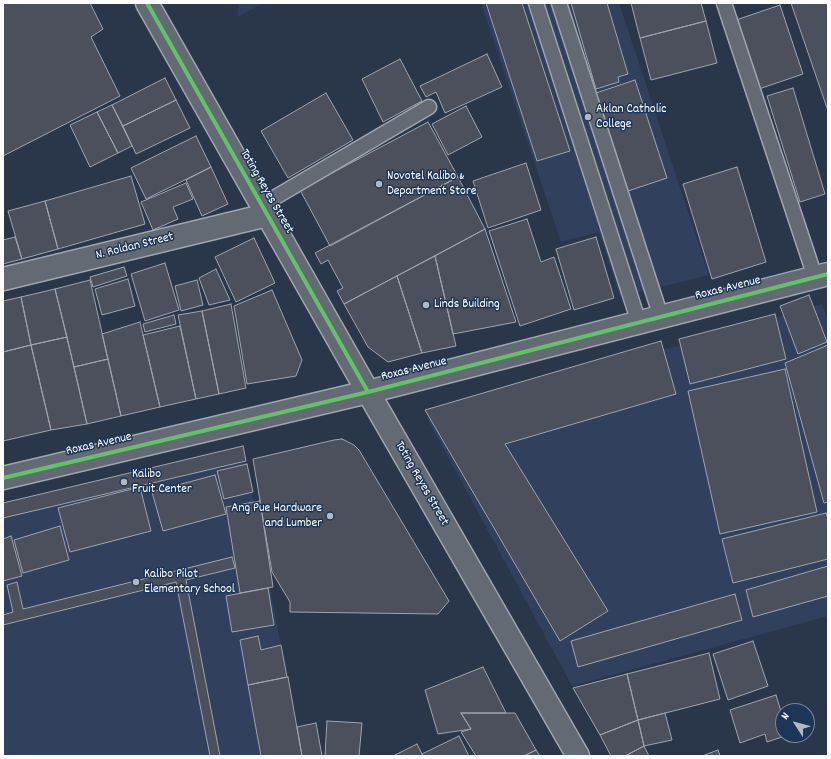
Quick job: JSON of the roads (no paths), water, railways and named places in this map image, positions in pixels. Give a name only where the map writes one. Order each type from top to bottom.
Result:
[{"type":"main road","name":"Toting Reyes Street","points":[[147,3],[368,392],[578,756]]},
{"type":"main road","name":"N. Roldan Street","points":[[3,280],[265,210]]},
{"type":"main road","name":"Roxas Avenue","points":[[3,478],[368,392],[822,276]]},
{"type":"lane","points":[[536,3],[639,323]]},
{"type":"lane","points":[[559,3],[661,317]]},
{"type":"lane","points":[[724,3],[822,276]]},
{"type":"lane","points":[[265,210],[429,107]]},
{"type":"place","name":"Aklan Catholic College","points":[[588,117]]},
{"type":"place","name":"Novotel Kalibo & Department Store","points":[[379,184]]},
{"type":"place","name":"Linds Building","points":[[426,305]]},
{"type":"place","name":"Kalibo Fruit Center","points":[[124,482]]},
{"type":"place","name":"Ang Pue Hardware and Lumber","points":[[330,516]]},
{"type":"place","name":"Kalibo Pilot Elementary School","points":[[136,582]]}]
